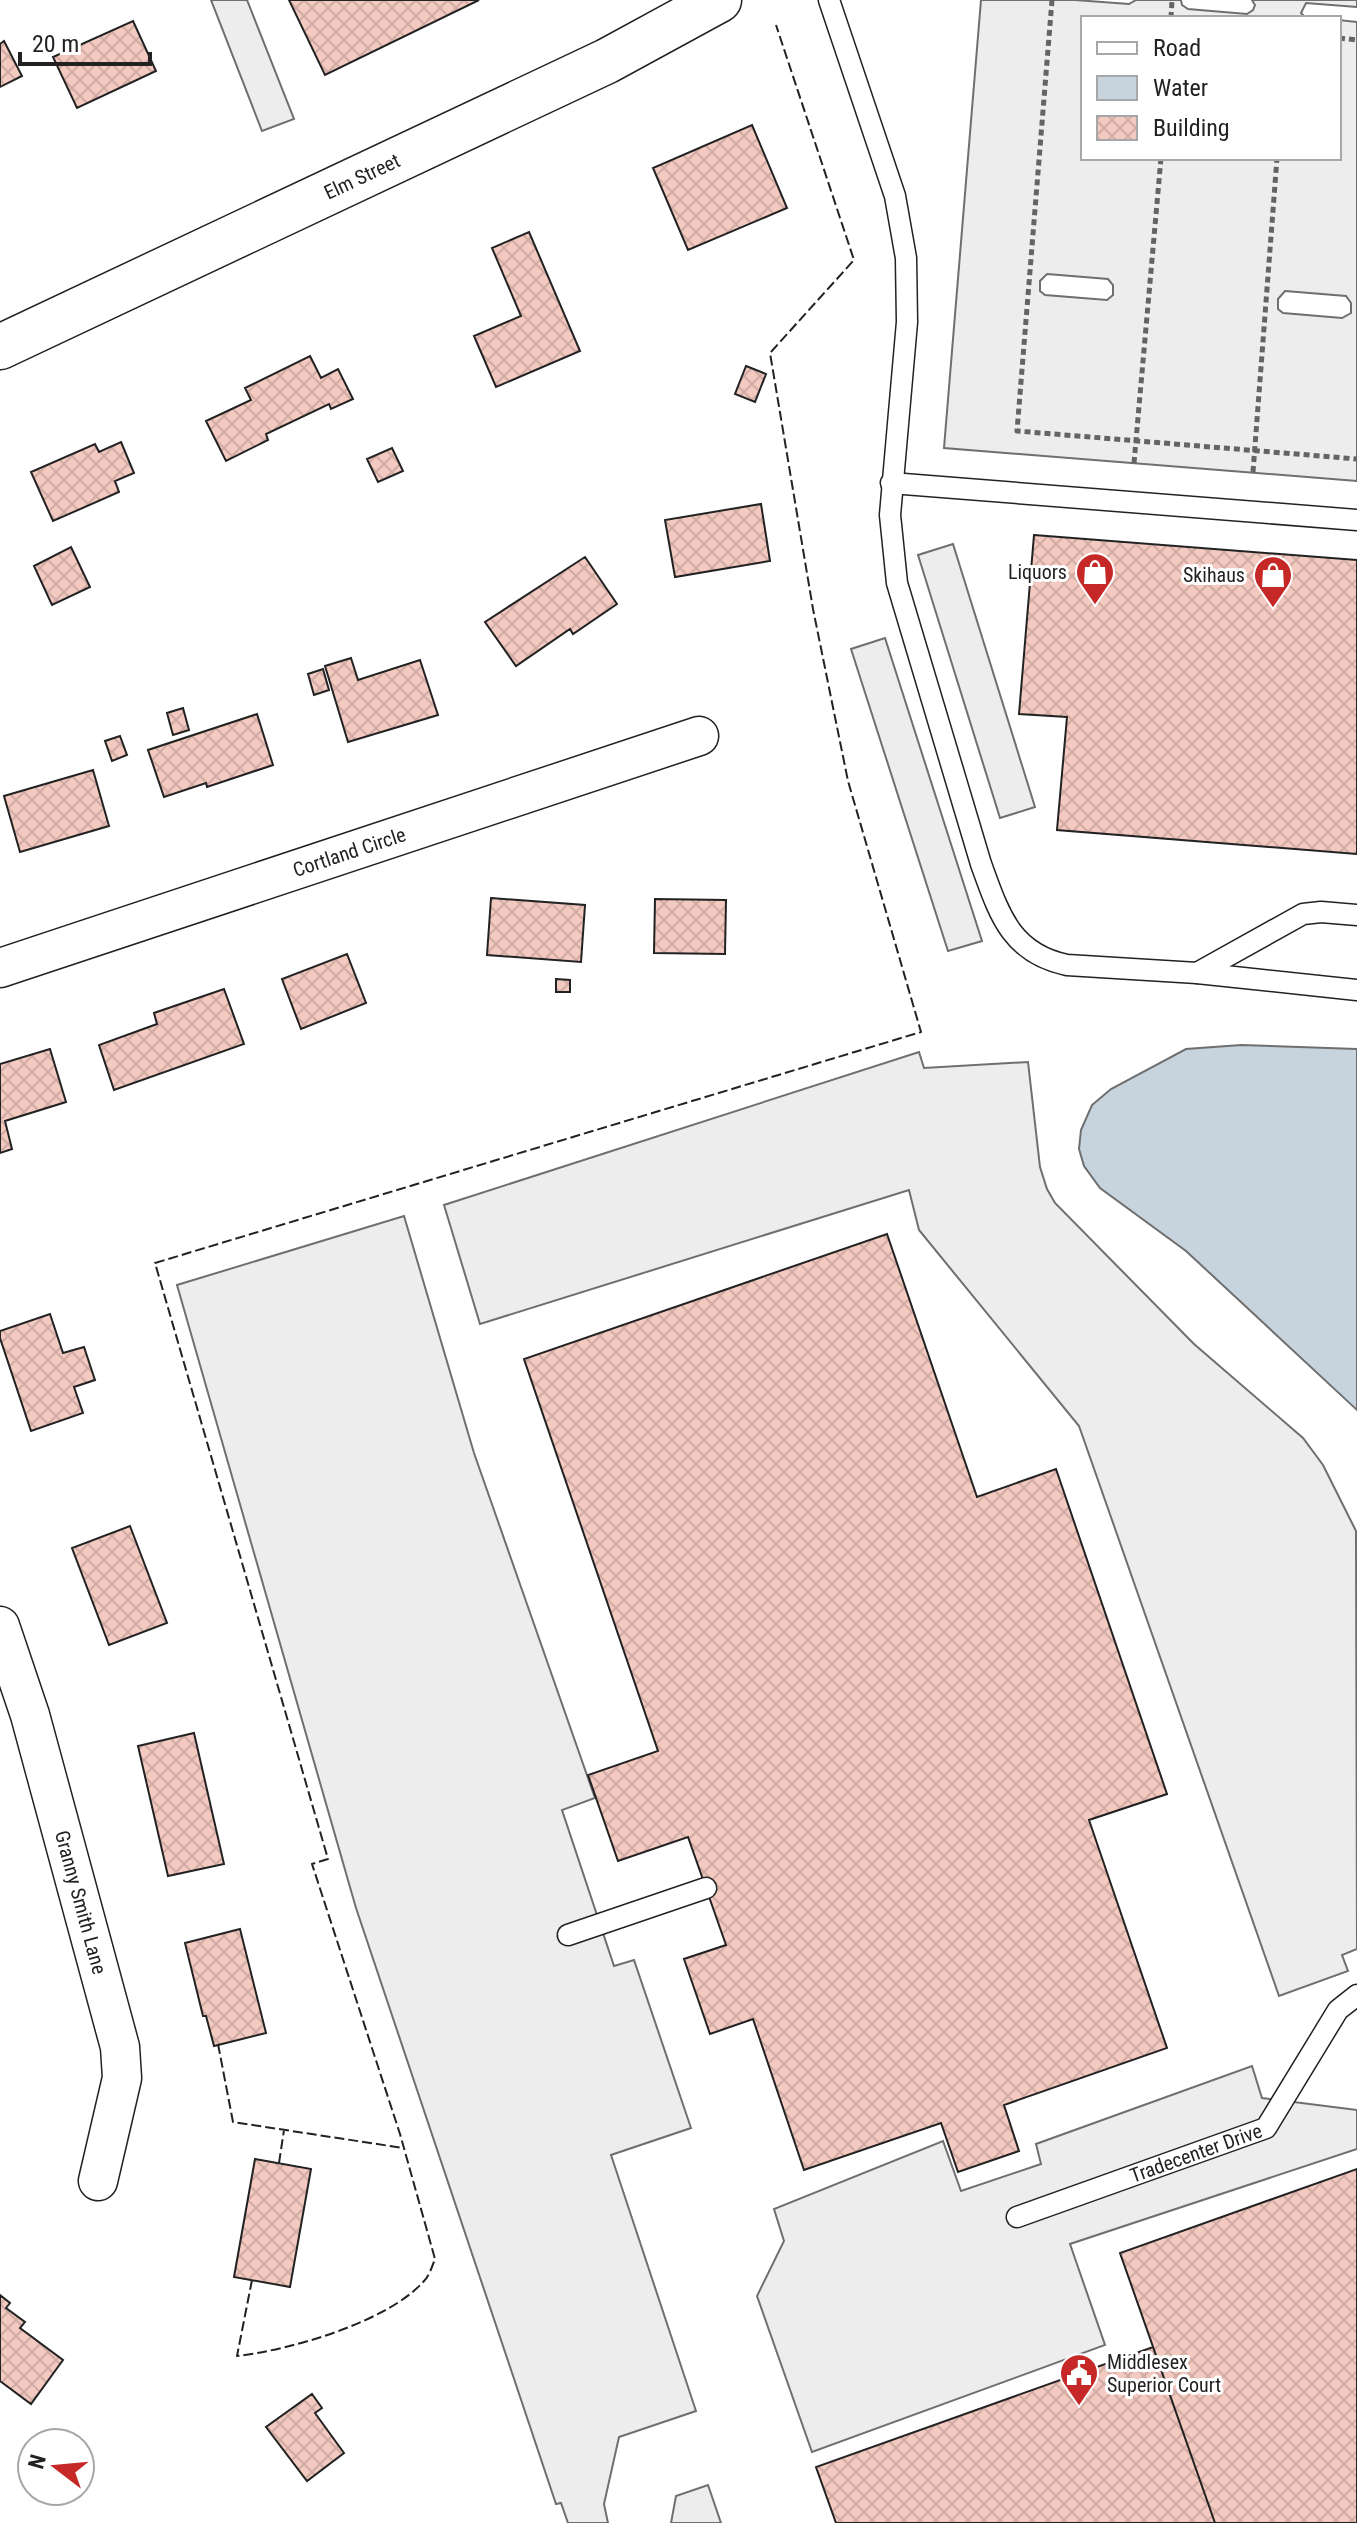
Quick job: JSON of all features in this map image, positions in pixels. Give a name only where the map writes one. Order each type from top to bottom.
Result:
[{"type":"street","name":"Elm Street","points":[[0,347],[607,61],[719,0]]},
{"type":"street","name":"Cortland Circle","points":[[0,968],[699,736]]},
{"type":"street","name":"Granny Smith Lane","points":[[0,1626],[30,1715],[120,2047],[122,2078],[98,2181]]},
{"type":"lane","points":[[829,0],[895,196],[906,258],[907,322],[891,483],[892,549],[906,616],[981,864],[998,909],[1010,930],[1031,952],[1051,962],[1357,990]]},
{"type":"lane","points":[[891,483],[1357,520]]},
{"type":"lane","points":[[1197,973],[1301,915],[1315,912],[1357,915]]},
{"type":"lane","points":[[568,1935],[706,1888]]},
{"type":"lane","name":"Tradecenter Drive","points":[[1017,2217],[1266,2128],[1338,2010],[1357,1995]]},
{"type":"path","points":[[1052,0],[1017,431],[1357,459]]},
{"type":"path","points":[[1134,463],[1161,160]]},
{"type":"path","points":[[1253,472],[1277,160]]},
{"type":"shaded area","points":[[211,0],[247,0],[294,119],[262,131]]},
{"type":"shaded area","points":[[981,0],[1075,0],[1129,4],[1136,0],[1181,0],[1188,9],[1247,14],[1255,5],[1252,0],[1357,0],[1357,7],[1306,3],[1301,13],[1304,16],[1081,16],[1081,160],[1341,160],[1341,20],[1357,22],[1357,481],[944,448]],"holes":[[[1047,274],[1108,279],[1113,285],[1113,295],[1107,300],[1045,295],[1040,291],[1040,281]],[[1285,291],[1346,296],[1351,303],[1351,313],[1342,318],[1283,313],[1278,309],[1278,299]]]},
{"type":"shaded area","points":[[953,544],[1035,807],[1000,818],[918,555]]},
{"type":"shaded area","points":[[885,638],[982,941],[948,951],[851,649]]},
{"type":"shaded area","points":[[919,1052],[924,1068],[1028,1062],[1040,1167],[1055,1203],[1194,1344],[1303,1438],[1323,1465],[1356,1531],[1357,1949],[1342,1955],[1348,1971],[1279,1996],[1079,1426],[919,1230],[909,1190],[480,1324],[444,1205]]},
{"type":"shaded area","points":[[404,1216],[474,1453],[595,1798],[562,1810],[614,1966],[634,1960],[691,2128],[611,2155],[696,2411],[619,2437],[604,2504],[608,2523],[568,2523],[561,2503],[556,2504],[356,1908],[177,1285]]},
{"type":"shaded area","points":[[1252,2066],[1262,2098],[1357,2110],[1357,2149],[1070,2244],[1105,2345],[812,2452],[757,2296],[784,2241],[774,2209],[943,2141],[961,2191],[1041,2164],[1036,2144]]},
{"type":"shaded area","points":[[708,2485],[721,2523],[671,2523],[676,2496]]},
{"type":"water","points":[[1241,1045],[1357,1049],[1357,1410],[1186,1251],[1100,1188],[1084,1166],[1079,1149],[1081,1130],[1092,1105],[1111,1089],[1186,1049]]},
{"type":"building","points":[[289,0],[479,0],[325,75]]},
{"type":"building","points":[[133,21],[156,71],[77,108],[53,57]]},
{"type":"building","points":[[4,41],[22,76],[0,87],[0,44]]},
{"type":"building","points":[[752,125],[787,208],[688,250],[653,168]]},
{"type":"building","points":[[529,232],[580,351],[496,387],[474,336],[521,316],[492,248]]},
{"type":"building","points":[[310,356],[321,378],[338,369],[353,399],[331,409],[329,404],[266,434],[268,440],[226,461],[206,421],[251,400],[245,388]]},
{"type":"building","points":[[746,366],[766,374],[755,402],[735,394]]},
{"type":"building","points":[[121,442],[134,473],[115,481],[119,492],[53,521],[31,472],[95,444],[99,452]]},
{"type":"building","points":[[392,448],[403,471],[378,482],[367,459]]},
{"type":"building","points":[[761,504],[770,561],[675,577],[665,520]]},
{"type":"building","points":[[1034,535],[1357,560],[1357,854],[1057,830],[1067,717],[1019,714]]},
{"type":"building","points":[[71,547],[90,587],[52,605],[34,566]]},
{"type":"building","points":[[585,557],[617,604],[573,634],[570,629],[516,666],[485,622]]},
{"type":"building","points":[[351,658],[358,680],[420,660],[438,715],[348,742],[325,666]]},
{"type":"building","points":[[323,669],[329,690],[314,695],[308,674]]},
{"type":"building","points":[[183,708],[189,730],[173,735],[167,713]]},
{"type":"building","points":[[257,714],[273,765],[207,787],[206,783],[164,797],[148,750]]},
{"type":"building","points":[[120,736],[127,755],[112,761],[105,741]]},
{"type":"building","points":[[93,770],[109,826],[20,852],[4,796]]},
{"type":"building","points":[[491,898],[585,905],[581,962],[487,955]]},
{"type":"building","points":[[655,899],[726,900],[725,954],[654,953]]},
{"type":"building","points":[[347,954],[366,1003],[301,1029],[282,979]]},
{"type":"building","points":[[556,979],[570,980],[570,992],[556,992]]},
{"type":"building","points":[[224,989],[244,1044],[114,1090],[99,1045],[157,1024],[154,1013]]},
{"type":"building","points":[[50,1049],[66,1102],[5,1121],[12,1149],[0,1153],[0,1064]]},
{"type":"building","points":[[887,1234],[977,1497],[1056,1469],[1167,1794],[1089,1820],[1167,2048],[1004,2105],[1019,2151],[958,2172],[941,2123],[804,2170],[753,2019],[710,2034],[684,1959],[726,1945],[688,1837],[618,1861],[588,1775],[658,1751],[524,1359]]},
{"type":"building","points":[[50,1314],[63,1353],[84,1347],[95,1380],[74,1387],[83,1413],[31,1431],[0,1331]]},
{"type":"building","points":[[130,1526],[167,1623],[109,1645],[72,1548]]},
{"type":"building","points":[[194,1733],[224,1864],[168,1876],[138,1746]]},
{"type":"building","points":[[240,1929],[266,2033],[214,2046],[206,2016],[203,2016],[185,1943]]},
{"type":"building","points":[[255,2159],[311,2169],[290,2287],[234,2277]]},
{"type":"building","points":[[1357,2169],[1357,2523],[1215,2523],[1120,2253]]},
{"type":"building","points":[[0,2295],[10,2303],[6,2308],[25,2322],[20,2328],[63,2360],[31,2404],[0,2381]]},
{"type":"building","name":"Middlesex Superior Court","points":[[1153,2347],[1215,2523],[836,2523],[816,2467]]},
{"type":"building","points":[[312,2394],[322,2408],[315,2413],[344,2453],[307,2481],[266,2427]]},
{"type":"fence","points":[[252,2280],[237,2356],[284,2348],[363,2321],[408,2296],[426,2279],[435,2259],[400,2134],[312,1864],[328,1859],[155,1263],[921,1032],[848,781],[813,609],[770,353],[854,260],[776,25]]},
{"type":"fence","points":[[218,2044],[233,2122],[403,2148]]},
{"type":"fence","points":[[279,2163],[284,2130]]},
{"type":"place","name":"Liquors","points":[[1095,606]]},
{"type":"place","name":"Skihaus","points":[[1273,609]]},
{"type":"place","name":"Middlesex Superior Court","points":[[1079,2407]]}]
